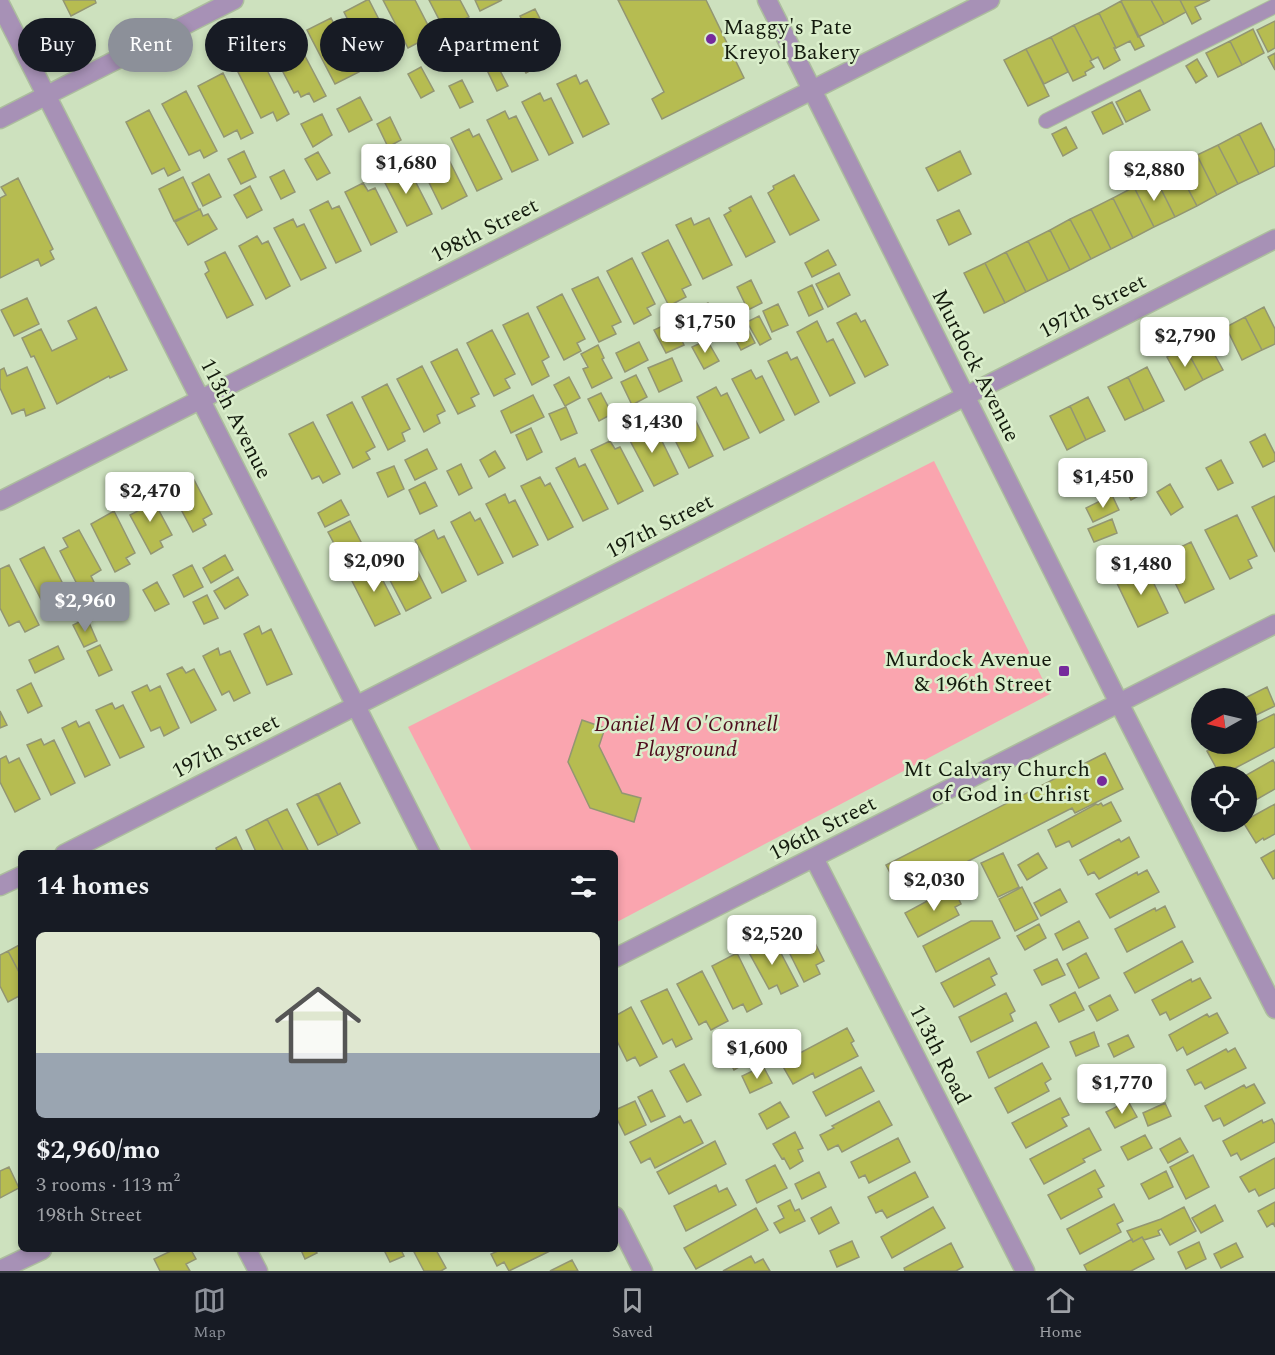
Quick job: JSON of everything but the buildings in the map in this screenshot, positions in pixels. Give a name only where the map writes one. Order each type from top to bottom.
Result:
[{"type":"street","points":[[0,118],[234,0]]},
{"type":"street","name":"Murdock Avenue","points":[[767,0],[1275,1009]]},
{"type":"street","name":"198th Street","points":[[0,501],[990,0]]},
{"type":"street","name":"113th Avenue","points":[[0,4],[429,850]]},
{"type":"street","name":"197th Street","points":[[72,850],[1275,239]]},
{"type":"street","name":"196th Street","points":[[618,956],[1275,624]]},
{"type":"street","name":"113th Road","points":[[814,858],[1025,1271]]},
{"type":"street","points":[[0,886],[18,877]]},
{"type":"street","points":[[618,1222],[643,1271]]},
{"type":"street","points":[[0,1270],[38,1252]]},
{"type":"street","points":[[248,1252],[258,1271]]},
{"type":"lane","points":[[1046,121],[1275,6]]},
{"type":"green space","name":"Daniel M O'Connell Playground","points":[[934,461],[1050,694],[618,921],[618,850],[471,850],[408,727]]},
{"type":"place","name":"Maggy's Pate Kreyol Bakery","points":[[711,39]]},
{"type":"place","name":"Murdock Avenue & 196th Street","points":[[1064,671]]},
{"type":"place","name":"Mt Calvary Church of God in Christ","points":[[1102,781]]}]
